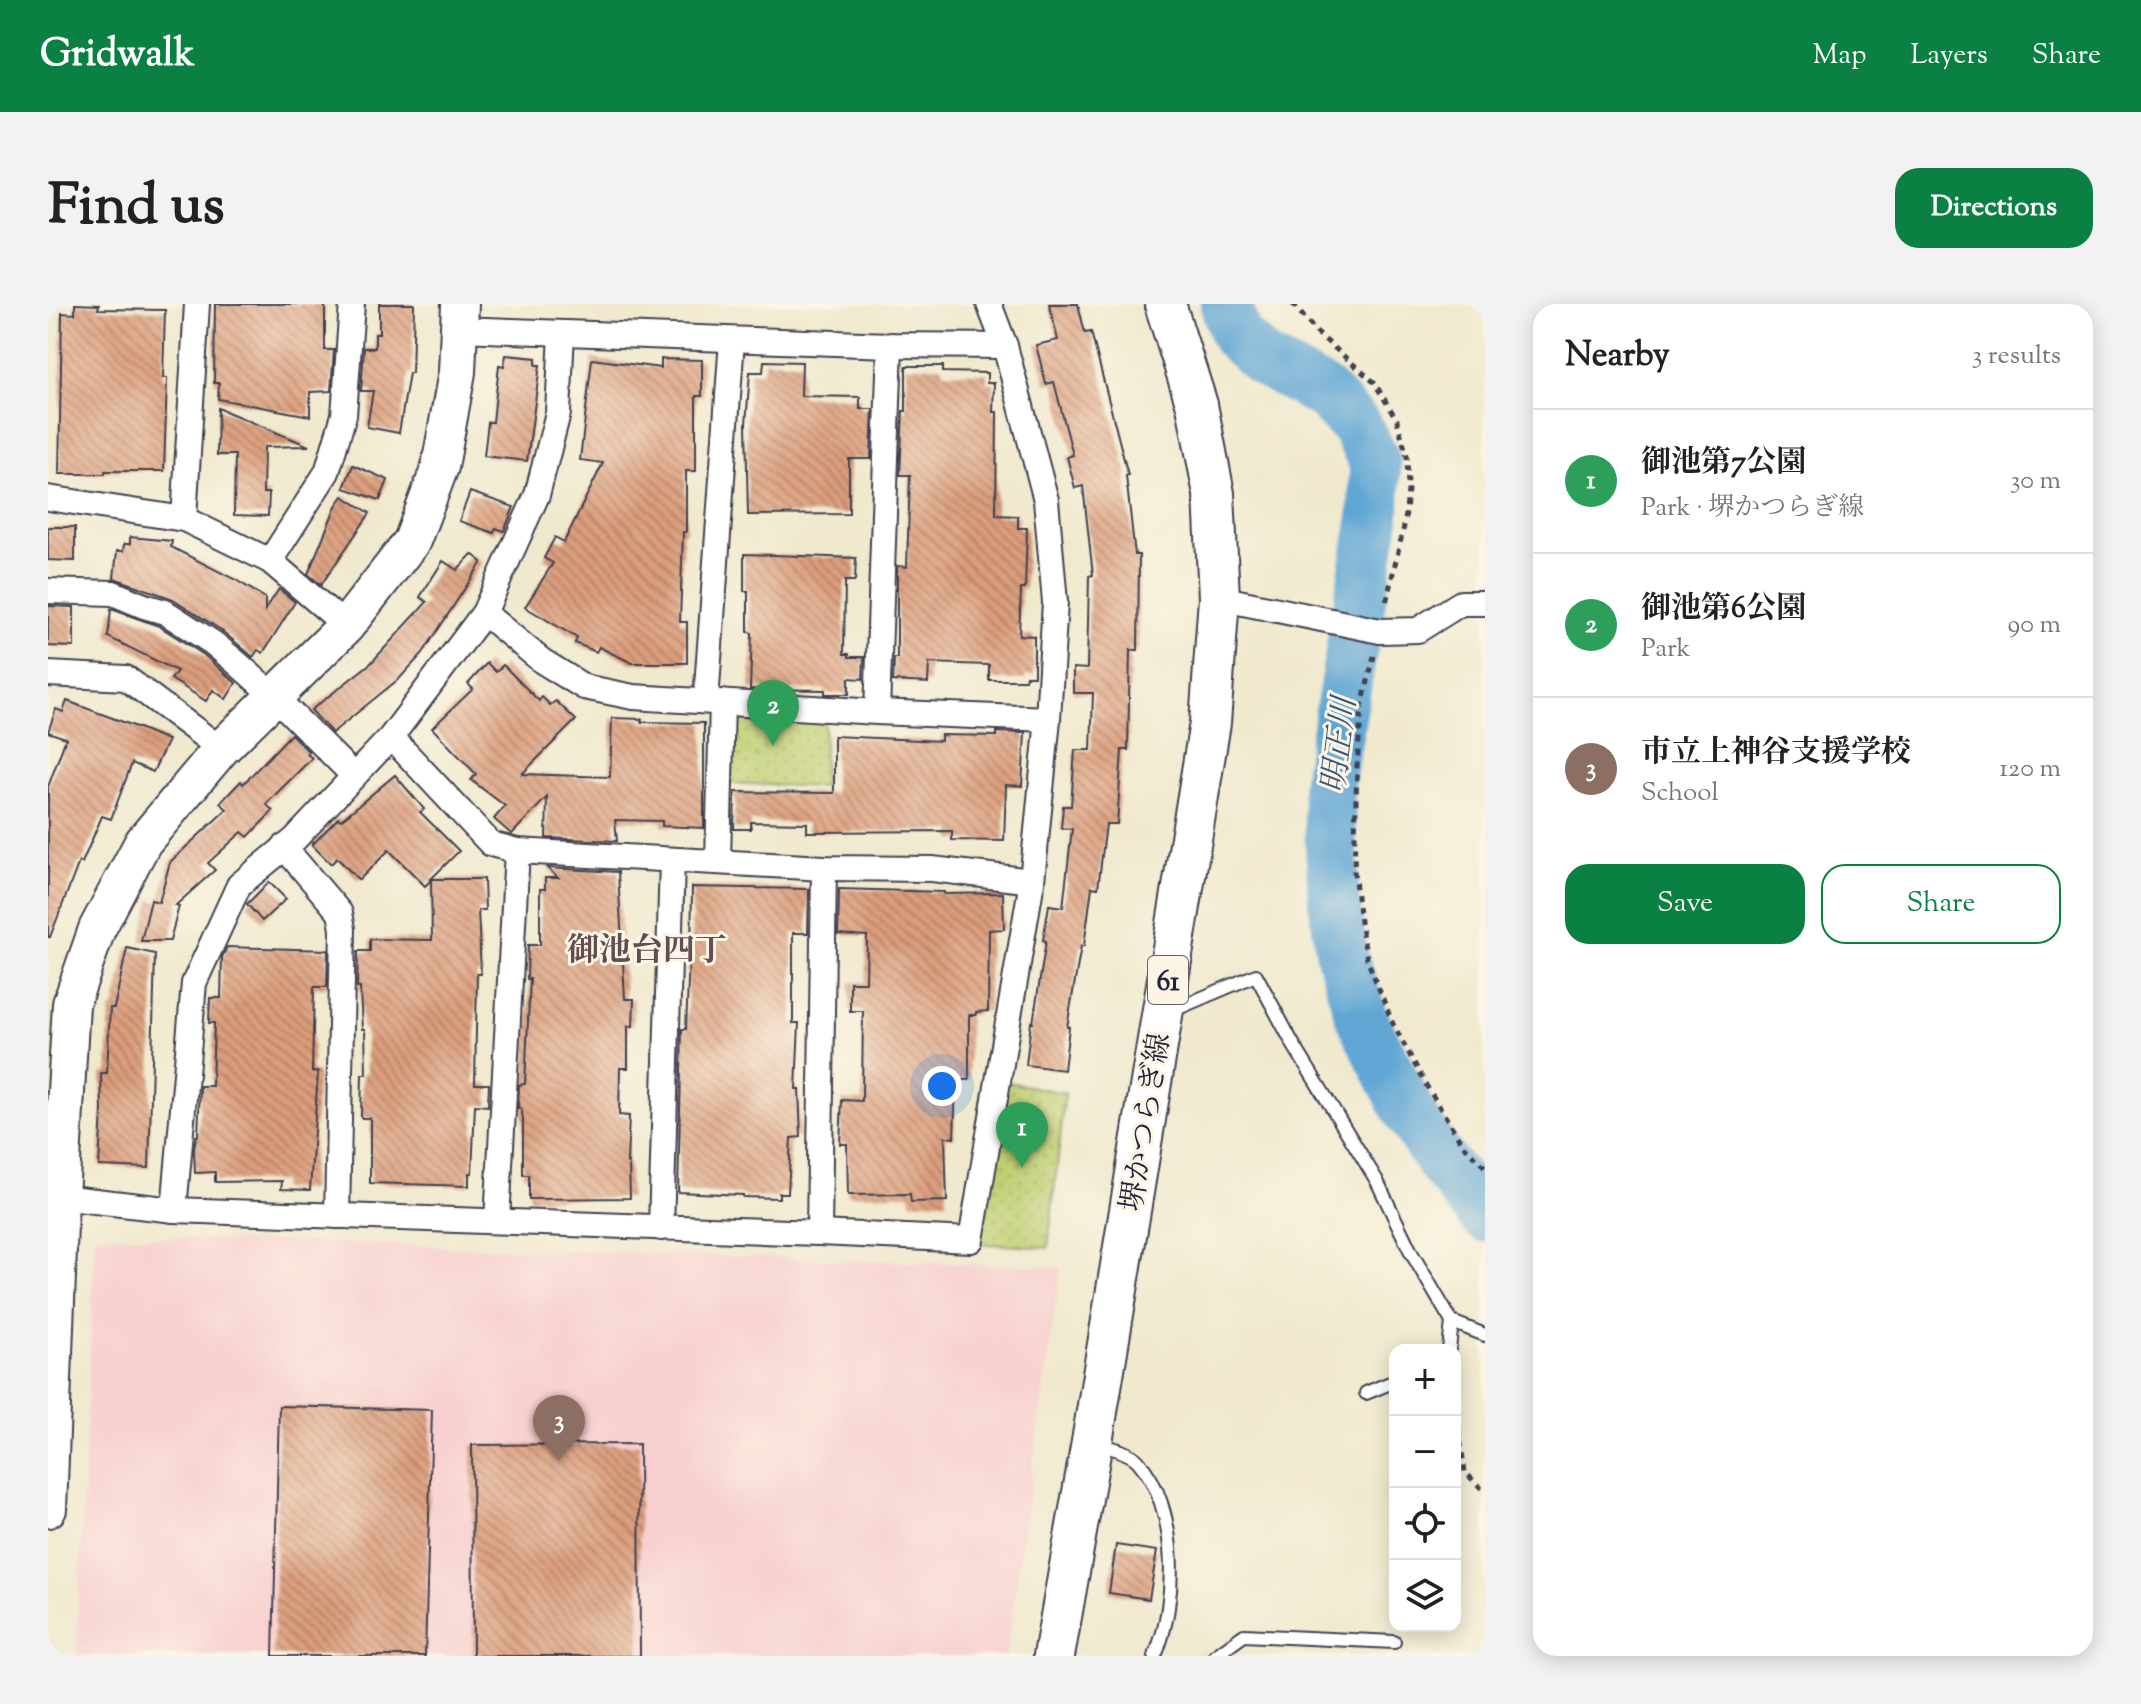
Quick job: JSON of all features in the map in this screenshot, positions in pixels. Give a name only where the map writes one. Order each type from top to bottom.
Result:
[{"type":"main road","name":"堺かつらぎ線","points":[[1054,1656],[1210,723],[1219,598],[1214,494],[1197,405],[1165,304]]},
{"type":"street","points":[[184,519],[197,304]]},
{"type":"street","points":[[270,561],[327,472],[344,415],[352,304]]},
{"type":"street","points":[[60,1197],[174,1210],[971,1240],[1032,881],[1048,719],[1055,602],[1046,500],[1005,346],[989,304]]},
{"type":"street","points":[[48,1509],[71,1004],[97,929],[143,842],[221,749],[346,626],[412,541],[440,467],[457,372],[459,316],[562,333],[1005,346]]},
{"type":"street","points":[[174,1210],[194,983],[239,885],[295,839],[391,737],[484,613],[537,495],[558,413],[562,333]]},
{"type":"street","points":[[718,861],[714,702],[732,340]]},
{"type":"street","points":[[877,712],[890,345]]},
{"type":"street","points":[[48,498],[184,519],[270,561],[346,626]]},
{"type":"street","points":[[48,591],[113,593],[165,612],[213,643],[275,697],[354,776]]},
{"type":"street","points":[[1219,598],[1380,631],[1418,630],[1461,603],[1485,603]]},
{"type":"street","points":[[484,613],[542,661],[584,687],[633,697],[1048,719]]},
{"type":"street","points":[[48,674],[126,678],[221,749]]},
{"type":"street","points":[[391,737],[491,844],[517,851],[824,868],[932,869],[1032,881]]},
{"type":"street","points":[[284,847],[340,913],[343,929],[337,1216]]},
{"type":"street","points":[[497,1221],[517,851]]},
{"type":"street","points":[[661,1228],[672,861]]},
{"type":"street","points":[[819,1233],[824,868]]},
{"type":"lane","points":[[1162,1015],[1256,975],[1293,1044],[1377,1181],[1412,1254],[1452,1322],[1450,1344]]},
{"type":"lane","points":[[1452,1322],[1485,1335]]},
{"type":"lane","points":[[1366,1393],[1389,1383]]},
{"type":"lane","points":[[1092,1442],[1136,1458],[1150,1478],[1163,1508],[1169,1542],[1169,1606],[1155,1656]]},
{"type":"lane","points":[[1215,1656],[1244,1635],[1394,1642]]},
{"type":"path","points":[[1293,304],[1316,332],[1374,382],[1397,420],[1407,456],[1405,522],[1362,706],[1354,871],[1367,959],[1393,1024],[1463,1145],[1485,1167]]},
{"type":"path","points":[[1457,1416],[1465,1472],[1485,1492]]},
{"type":"shaded area","points":[[95,1235],[1061,1267],[1006,1656],[76,1656]]},
{"type":"green space","points":[[722,702],[825,709],[823,787],[720,783]]},
{"type":"green space","points":[[1002,1081],[1065,1093],[1048,1248],[974,1243]]},
{"type":"building","points":[[75,304],[99,305],[98,309],[165,310],[163,378],[167,378],[164,471],[59,474],[62,313],[75,314]]},
{"type":"building","points":[[215,304],[325,304],[325,350],[334,350],[331,391],[310,392],[310,416],[218,399],[219,383],[214,383]]},
{"type":"building","points":[[379,304],[414,304],[412,373],[409,373],[399,433],[367,427],[373,391],[361,391],[364,348],[375,348],[375,334],[379,334]]},
{"type":"building","points":[[1049,304],[1078,304],[1085,333],[1091,332],[1128,475],[1135,555],[1139,555],[1138,650],[1130,650],[1128,750],[1122,750],[1117,824],[1106,824],[1098,888],[1092,887],[1084,946],[1081,946],[1067,1027],[1064,1070],[1026,1065],[1049,905],[1063,907],[1072,829],[1061,828],[1063,806],[1071,806],[1075,750],[1091,750],[1093,693],[1073,693],[1073,668],[1087,669],[1089,576],[1093,575],[1083,486],[1075,488],[1067,457],[1073,455],[1054,382],[1046,384],[1036,345],[1058,340]]},
{"type":"building","points":[[506,355],[536,358],[536,365],[540,365],[527,461],[484,456],[488,422],[493,422],[499,365],[504,366]]},
{"type":"building","points":[[592,359],[661,368],[661,359],[702,360],[702,396],[696,396],[696,471],[686,471],[686,532],[683,532],[680,622],[687,622],[687,663],[632,663],[599,647],[596,652],[575,643],[577,638],[525,607],[553,563],[544,558],[555,537],[564,542],[603,463],[580,460]]},
{"type":"building","points":[[764,361],[802,362],[801,396],[860,397],[860,409],[873,409],[871,459],[849,459],[849,514],[748,515],[746,424],[750,372],[763,372]]},
{"type":"building","points":[[906,366],[943,366],[943,372],[987,373],[987,383],[994,383],[993,412],[997,412],[996,515],[1018,516],[1018,528],[1027,528],[1025,589],[1021,589],[1019,635],[1034,636],[1034,676],[1026,676],[1025,680],[989,680],[989,665],[929,663],[928,683],[893,681],[894,658],[897,658],[897,566],[907,567],[910,475],[900,475],[903,411],[906,411]]},
{"type":"building","points":[[218,408],[309,446],[264,447],[263,493],[269,493],[268,516],[234,515],[235,455],[217,455]]},
{"type":"building","points":[[353,465],[388,480],[380,500],[344,488]]},
{"type":"building","points":[[470,492],[514,507],[504,531],[496,528],[494,533],[459,521]]},
{"type":"building","points":[[343,496],[370,513],[321,585],[308,574]]},
{"type":"building","points":[[48,527],[75,527],[75,561],[48,560]]},
{"type":"building","points":[[130,537],[172,541],[171,547],[265,598],[265,610],[279,589],[295,602],[263,653],[258,650],[253,657],[221,630],[173,599],[114,578],[117,551],[123,551],[124,544],[130,544]]},
{"type":"building","points":[[472,554],[482,562],[423,653],[400,678],[332,733],[311,710],[371,663],[427,602],[420,597],[443,561],[457,570]]},
{"type":"building","points":[[744,554],[856,558],[855,581],[845,581],[844,654],[864,657],[863,679],[849,678],[849,694],[825,694],[825,690],[750,689],[752,633],[748,632]]},
{"type":"building","points":[[48,606],[74,607],[74,647],[48,646]]},
{"type":"building","points":[[111,609],[159,626],[204,655],[236,683],[226,699],[213,690],[206,701],[171,679],[177,671],[108,637]]},
{"type":"building","points":[[487,663],[496,672],[503,665],[539,701],[542,697],[550,705],[556,701],[576,720],[522,774],[610,777],[612,718],[642,719],[641,722],[704,723],[704,828],[662,826],[662,821],[615,820],[617,841],[546,838],[547,797],[510,833],[494,819],[505,806],[471,780],[476,774],[432,728],[473,689],[468,684]]},
{"type":"building","points":[[67,701],[168,740],[153,772],[132,763],[111,819],[102,816],[48,937],[48,787],[66,738],[48,732],[56,709],[63,712]]},
{"type":"building","points":[[997,732],[1025,733],[1022,786],[1006,785],[1004,841],[952,840],[952,831],[807,832],[807,823],[751,822],[751,829],[734,829],[735,792],[834,793],[834,736],[941,741],[941,735],[997,736]]},
{"type":"building","points":[[291,734],[312,758],[266,804],[273,811],[248,837],[242,832],[208,863],[215,870],[176,905],[179,906],[170,941],[141,941],[151,900],[159,902],[170,862],[227,809],[220,803],[241,781],[243,784]]},
{"type":"building","points":[[395,775],[424,809],[420,812],[459,851],[431,879],[484,879],[485,910],[478,910],[481,974],[477,974],[475,1084],[489,1084],[488,1106],[475,1105],[469,1186],[370,1183],[370,1118],[361,1118],[362,1074],[366,1074],[365,1029],[362,1029],[360,988],[357,988],[358,951],[370,951],[370,939],[432,940],[431,880],[425,886],[389,850],[359,880],[337,858],[331,864],[312,845],[338,818],[341,820]]},
{"type":"building","points":[[547,868],[618,872],[625,999],[634,999],[633,1026],[628,1026],[628,1068],[620,1068],[619,1115],[629,1116],[627,1163],[630,1198],[529,1199],[529,1175],[523,1175],[523,1118],[521,1108],[518,1108],[519,1085],[525,1084],[530,979],[527,979],[528,945],[540,945],[540,889],[545,889],[545,878],[558,878]]},
{"type":"building","points":[[269,882],[286,899],[262,921],[247,904]]},
{"type":"building","points":[[692,887],[809,889],[808,933],[793,933],[793,1023],[799,1023],[796,1089],[799,1089],[801,1137],[791,1138],[788,1193],[779,1193],[779,1198],[678,1192],[682,1029],[686,1029],[691,958]]},
{"type":"building","points":[[839,889],[944,894],[1003,893],[1004,929],[989,930],[988,1011],[969,1015],[969,1080],[956,1080],[954,1138],[945,1137],[947,1201],[911,1202],[910,1194],[848,1195],[847,1144],[840,1144],[842,1100],[862,1101],[863,1011],[850,1011],[850,982],[866,982],[867,936],[838,934]]},
{"type":"building","points":[[227,947],[328,950],[327,987],[314,987],[312,1072],[318,1072],[310,1190],[281,1189],[282,1181],[215,1182],[215,1172],[195,1173],[200,1086],[212,1086],[214,1023],[209,1023],[210,998],[221,998],[222,957]]},
{"type":"building","points":[[127,948],[155,954],[149,1168],[99,1166],[101,1073],[107,1073],[110,1008],[114,1008]]},
{"type":"building","points":[[279,1406],[432,1410],[425,1656],[273,1656]]},
{"type":"building","points":[[639,1444],[640,1656],[473,1656],[472,1445]]},
{"type":"building","points":[[1116,1545],[1157,1551],[1149,1599],[1109,1593]]},
{"type":"waterway","name":"明正川","points":[[1226,304],[1236,336],[1264,361],[1324,393],[1356,426],[1375,462],[1374,518],[1328,787],[1334,900],[1342,955],[1362,1019],[1410,1114],[1437,1156],[1485,1216]]},
{"type":"place","name":"御池第6公園","points":[[773,746]]},
{"type":"place","name":"御池第7公園","points":[[1022,1168]]},
{"type":"place","name":"市立上神谷支援学校","points":[[559,1461]]},
{"type":"district","name":"御池台四丁","points":[[647,949]]}]
